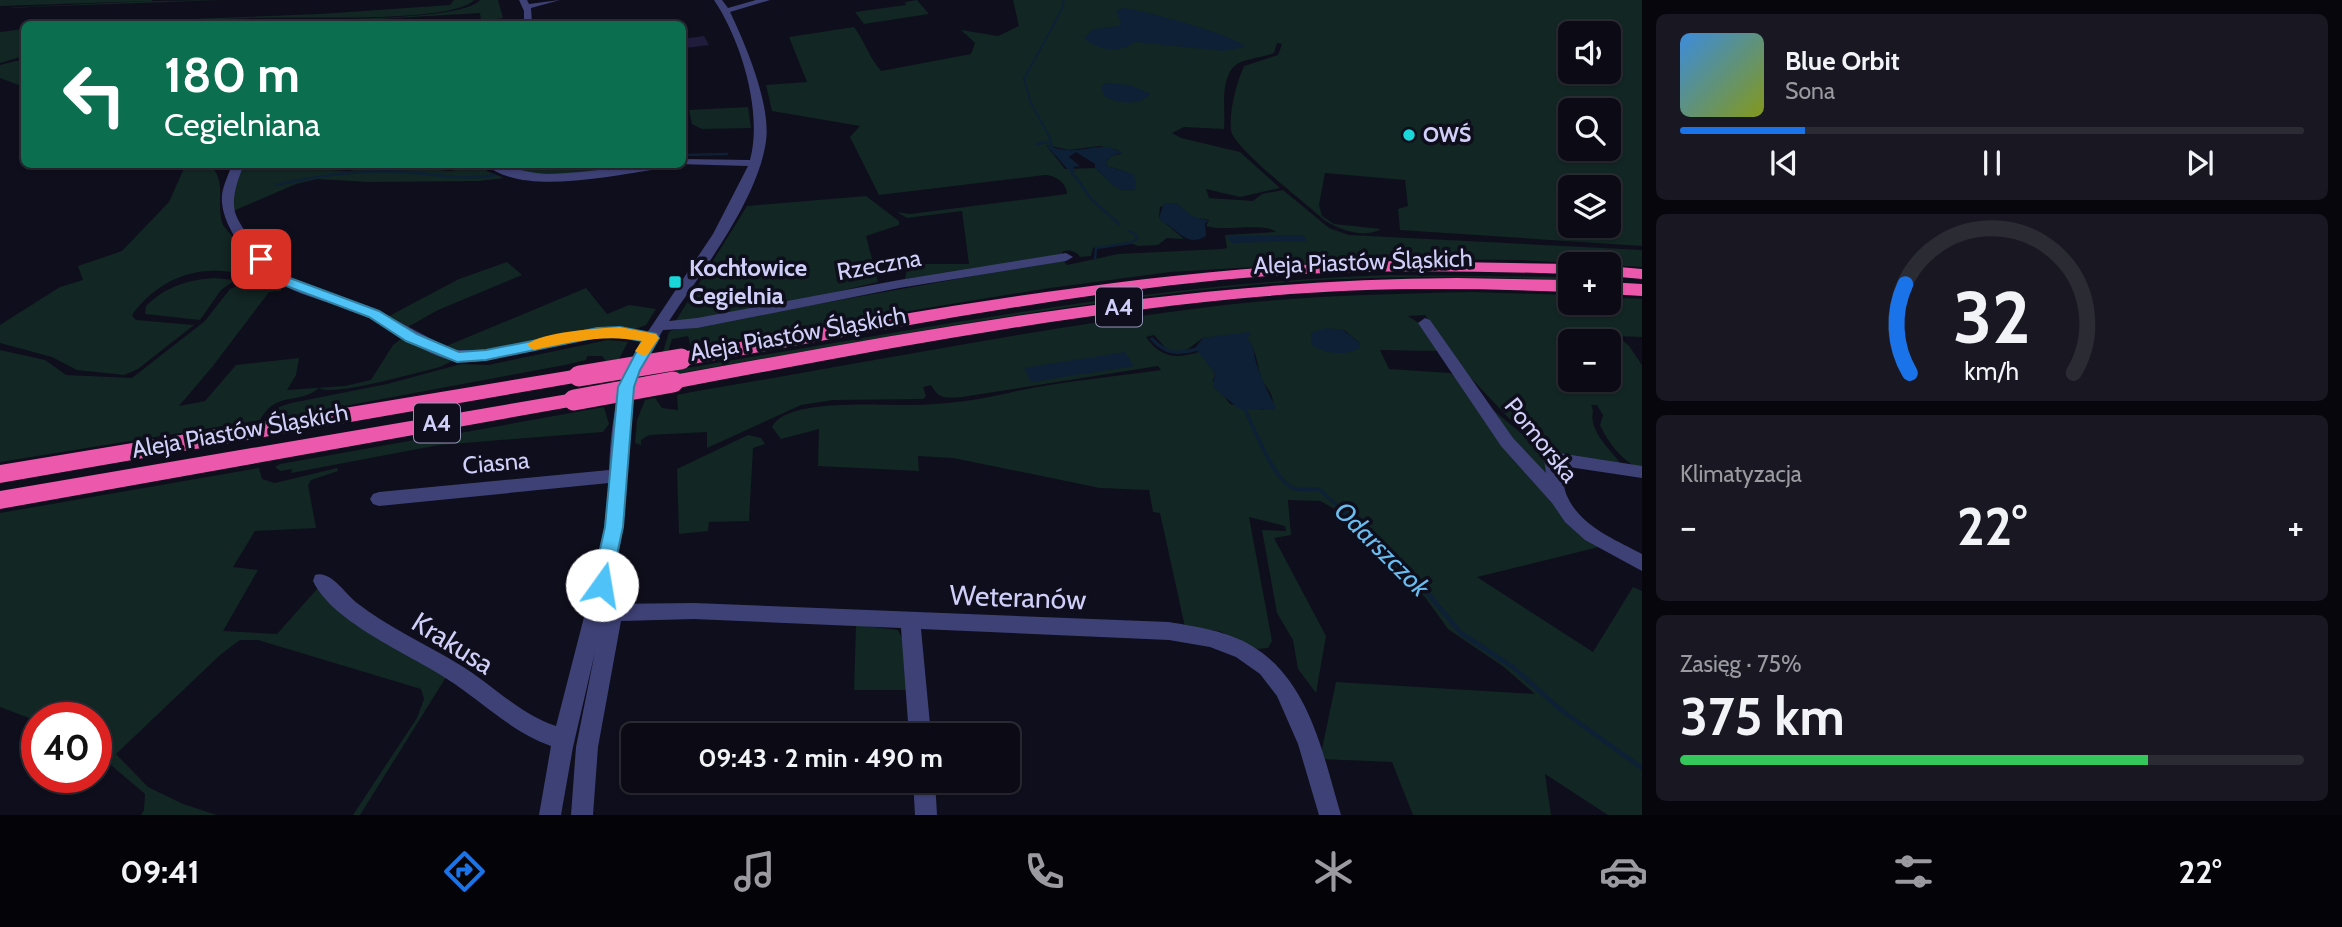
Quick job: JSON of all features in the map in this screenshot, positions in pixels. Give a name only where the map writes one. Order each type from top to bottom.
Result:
[{"type":"highway","name":"Aleja Piastów Śląskich","points":[[0,474],[1047,297],[1209,276],[1382,266],[1558,269]]},
{"type":"highway","points":[[1621,272],[1642,274]]},
{"type":"highway","name":"Aleja Piastów Śląskich","points":[[0,500],[1111,308],[1266,290],[1410,283],[1558,286]]},
{"type":"highway","points":[[1621,289],[1642,290]]},
{"type":"street","points":[[527,21],[524,3],[556,0]]},
{"type":"street","points":[[582,815],[587,747],[619,476],[626,387],[632,370],[738,200],[755,163],[761,136],[759,111],[722,5],[766,0]]},
{"type":"street","points":[[686,162],[755,163]]},
{"type":"street","name":"Rzeczna","points":[[237,168],[228,193],[229,214],[244,238],[246,247],[286,281],[374,314],[442,352],[472,358],[598,332],[655,332],[899,284],[1066,257]]},
{"type":"street","points":[[496,168],[504,174],[528,177],[590,174],[634,168]]},
{"type":"street","name":"Pomorska","points":[[1424,323],[1507,442],[1558,498],[1566,511],[1583,529],[1642,563]]},
{"type":"street","points":[[1558,498],[1552,458],[1642,472]]},
{"type":"street","name":"Ciasna","points":[[379,499],[619,476]]},
{"type":"street","name":"Krakusa","points":[[322,581],[344,606],[375,628],[454,671],[537,731],[563,738]]},
{"type":"street","name":"Weteranów","points":[[604,613],[694,611],[1169,631],[1206,635],[1261,660],[1274,672],[1289,693],[1330,815]]},
{"type":"street","points":[[550,815],[563,738],[604,613]]},
{"type":"street","points":[[911,621],[919,723]]},
{"type":"street","points":[[924,793],[926,815]]},
{"type":"green space","points":[[0,0],[225,0],[0,8],[150,1],[0,6]]},
{"type":"green space","points":[[454,0],[474,0],[460,8],[405,16],[141,21],[320,14],[450,5]]},
{"type":"green space","points":[[480,0],[498,0],[503,18],[481,21],[480,13],[345,21],[246,21],[377,18],[425,15],[461,9]]},
{"type":"green space","points":[[917,0],[929,14],[864,24],[855,12],[906,5],[905,2]]},
{"type":"green space","points":[[1013,0],[1642,0],[1642,246],[1400,230],[1398,209],[1408,206],[1405,180],[1325,173],[1319,205],[1322,216],[1334,224],[1381,229],[1360,233],[1330,224],[1257,162],[1231,130],[1234,98],[1244,66],[1278,55],[1282,44],[1277,43],[1274,53],[1241,62],[1229,74],[1225,92],[1224,129],[1184,127],[1172,133],[1181,138],[1240,152],[1280,188],[1240,197],[1206,189],[1209,198],[1253,201],[1262,194],[1283,190],[1329,228],[1349,235],[1642,250],[1642,267],[1621,266],[1621,252],[1558,252],[1558,262],[1388,259],[1170,272],[1043,289],[691,347],[688,336],[672,339],[668,352],[663,352],[669,332],[673,330],[1063,260],[1067,265],[1118,254],[1222,249],[1227,248],[1225,235],[1276,232],[1262,228],[1206,226],[1209,220],[1192,217],[1176,203],[1160,207],[1159,218],[1184,239],[1167,238],[1158,245],[1138,246],[1128,242],[1093,248],[1091,256],[1080,257],[1067,251],[1062,252],[1062,256],[905,279],[908,264],[969,264],[962,211],[907,218],[897,212],[910,214],[1067,194],[1065,187],[1057,178],[1045,175],[879,195],[850,137],[860,126],[772,111],[766,85],[807,82],[789,37],[854,27],[881,71],[971,54],[975,43],[961,30],[998,36],[1019,26]],"holes":[[[1046,145],[1069,150],[1100,146],[1118,150],[1121,154],[1112,156],[1106,162],[1107,166],[1129,173],[1135,189],[1117,188],[1095,168],[1065,169]]]},
{"type":"green space","points":[[21,29],[21,57],[0,63],[0,32]]},
{"type":"green space","points":[[21,60],[21,86],[0,78],[0,65]]},
{"type":"green space","points":[[748,107],[751,128],[702,129],[692,124],[689,110]]},
{"type":"green space","points":[[184,168],[212,168],[220,186],[223,225],[261,265],[260,268],[246,273],[196,272],[162,286],[142,302],[132,316],[136,320],[194,325],[138,369],[124,375],[77,370],[52,357],[0,343],[0,325],[60,287],[83,280],[78,266],[122,251],[169,202]]},
{"type":"green space","points":[[239,168],[348,171],[413,168],[451,171],[485,168],[504,178],[479,181],[369,182],[317,179],[296,184],[233,211],[232,196]]},
{"type":"green space","points":[[503,168],[624,168],[547,176],[510,172]]},
{"type":"green space","points":[[866,196],[899,221],[899,225],[866,236],[878,282],[794,302],[675,322],[747,206]]},
{"type":"green space","points":[[507,262],[522,275],[438,310],[408,327],[389,316],[459,279]]},
{"type":"green space","points":[[1389,275],[1558,277],[1558,280],[1411,277],[1331,279],[1179,293],[1035,312],[675,374],[676,370],[1031,310],[1209,288],[1299,280]]},
{"type":"green space","points":[[214,278],[235,280],[221,290],[200,320],[145,314],[146,306],[169,289],[186,282]]},
{"type":"green space","points":[[254,279],[270,280],[282,291],[269,292],[179,406],[205,401],[236,365],[299,358],[296,375],[287,390],[345,386],[371,380],[393,345],[401,339],[452,361],[440,367],[358,387],[327,390],[319,388],[304,396],[273,405],[260,420],[0,462],[0,350],[45,360],[66,375],[132,378],[205,321],[230,289]]},
{"type":"green space","points":[[586,288],[607,314],[629,305],[656,309],[646,325],[633,330],[505,350],[457,351],[444,347]]},
{"type":"green space","points":[[1471,292],[1558,295],[1558,315],[1621,315],[1621,298],[1642,299],[1642,337],[1621,336],[1621,329],[1558,329],[1558,392],[1621,392],[1621,339],[1629,346],[1642,365],[1642,469],[1623,457],[1607,438],[1600,425],[1603,415],[1597,405],[1591,405],[1595,428],[1601,440],[1623,466],[1560,454],[1538,444],[1521,431],[1467,374],[1425,315],[1408,316],[1419,323],[1439,351],[1380,350],[1389,369],[1450,373],[1455,376],[1599,547],[1477,577],[1593,652],[1633,587],[1642,591],[1642,815],[1608,815],[1545,774],[1551,815],[1413,815],[1392,762],[1320,759],[1336,682],[1535,694],[1504,667],[1448,629],[1425,597],[1333,508],[1320,501],[1288,500],[1291,535],[1274,538],[1326,636],[1316,693],[1298,669],[1293,640],[1277,613],[1262,530],[1286,531],[1285,526],[1249,517],[1272,641],[1268,648],[1257,649],[1219,631],[1185,627],[1160,513],[1153,512],[1149,490],[1100,488],[953,458],[918,456],[919,471],[818,466],[819,429],[781,439],[772,427],[780,418],[811,408],[831,405],[959,402],[1053,384],[1161,370],[1158,366],[962,397],[940,396],[931,385],[923,387],[926,396],[923,399],[833,400],[801,405],[707,448],[707,432],[649,435],[641,440],[641,445],[635,443],[637,420],[645,400],[655,398],[662,408],[678,410],[677,395],[1012,336],[1201,308],[1336,296]],"holes":[[[1344,330],[1360,343],[1312,345],[1312,337]],[[1251,333],[1246,338],[1253,348],[1273,402],[1263,410],[1230,404],[1213,381],[1215,373],[1199,352],[1183,356],[1169,355],[1157,349],[1146,337],[1154,335],[1169,352],[1176,352],[1185,350],[1203,338]]]},
{"type":"green space","points":[[608,340],[628,342],[619,359],[606,361],[602,356],[587,356],[586,360],[565,365],[275,417],[279,407],[291,403],[387,384],[461,364],[488,365]]},
{"type":"green space","points":[[604,407],[609,424],[603,432],[439,445],[291,473],[292,469],[280,471],[275,467],[420,439],[427,438],[434,442],[440,440],[438,437]]},
{"type":"green space","points":[[1487,408],[1492,409],[1545,453],[1552,487]]},
{"type":"green space","points":[[748,435],[761,438],[765,444],[753,448],[749,521],[709,522],[708,531],[679,534],[677,469]]},
{"type":"green space","points":[[259,468],[262,479],[275,483],[337,468],[338,471],[311,480],[308,485],[316,528],[255,531],[233,567],[258,570],[223,631],[277,634],[318,588],[448,674],[360,815],[353,815],[417,718],[424,699],[421,689],[258,640],[240,640],[220,655],[116,754],[148,787],[183,804],[217,815],[141,815],[145,794],[112,766],[112,702],[21,702],[21,715],[0,707],[0,513]]},
{"type":"green space","points":[[856,625],[898,630],[904,642],[908,690],[854,690]]},
{"type":"water","points":[[1123,8],[1208,30],[1245,47],[1224,51],[1135,42],[1122,48],[1109,49],[1096,46],[1084,38],[1093,29],[1119,26],[1121,23],[1116,11]]},
{"type":"water","points":[[1106,83],[1130,85],[1151,94],[1134,102],[1115,101],[1104,96],[1101,87]]},
{"type":"water","points":[[1046,145],[1065,150],[1102,147],[1115,149],[1122,153],[1112,156],[1106,162],[1107,166],[1133,174],[1136,180],[1135,189],[1117,188],[1095,168],[1095,164],[1076,152],[1069,157],[1080,166],[1073,167],[1075,172],[1070,172]]},
{"type":"water","points":[[1164,203],[1176,203],[1192,216],[1209,221],[1205,223],[1206,236],[1188,239],[1163,222],[1159,218]]},
{"type":"water","points":[[1303,235],[1307,241],[1232,243],[1227,236]]},
{"type":"water","points":[[1326,328],[1343,330],[1360,343],[1360,348],[1336,353],[1312,345],[1311,333]]},
{"type":"water","points":[[1252,333],[1247,338],[1276,407],[1274,410],[1239,409],[1213,387],[1215,373],[1195,348],[1203,338]]},
{"type":"water","points":[[1125,352],[1134,366],[1031,382],[1024,368]]},
{"type":"building","points":[[704,36],[709,45],[686,48],[686,38]]},
{"type":"waterway","name":"Odarszczok","points":[[1049,136],[1031,103],[1024,79],[1062,9],[1064,0]]},
{"type":"waterway","name":"Odarszczok","points":[[1049,135],[1052,149]]},
{"type":"waterway","points":[[1036,144],[1050,142]]},
{"type":"waterway","points":[[686,155],[727,154]]},
{"type":"waterway","points":[[508,169],[513,168]]},
{"type":"waterway","name":"Odarszczok","points":[[1071,171],[1092,200],[1119,224]]},
{"type":"waterway","points":[[276,185],[356,172],[404,172],[461,177],[495,175]]},
{"type":"waterway","name":"Odarszczok","points":[[1095,259],[1096,248],[1130,243],[1137,239],[1135,234],[1129,231]]},
{"type":"waterway","name":"Odarszczok","points":[[1152,339],[1168,351],[1198,349]]},
{"type":"waterway","name":"Odarszczok","points":[[1243,405],[1265,453],[1280,477],[1296,489],[1319,489],[1366,532]]},
{"type":"waterway","name":"Odarszczok","points":[[1364,530],[1424,589],[1461,633],[1514,668],[1561,710],[1642,768]]},
{"type":"slow traffic","points":[[534,345],[585,334],[620,332],[651,338],[643,351]]},
{"type":"place","name":"OWŚ","points":[[1409,135]]},
{"type":"place","name":"Kochłowice Cegielnia","points":[[675,282]]},
{"type":"route","points":[[261,259],[286,281],[374,314],[412,337],[457,357],[472,358],[598,332],[620,332],[651,338],[632,370],[626,387],[614,527],[602,585]]}]
